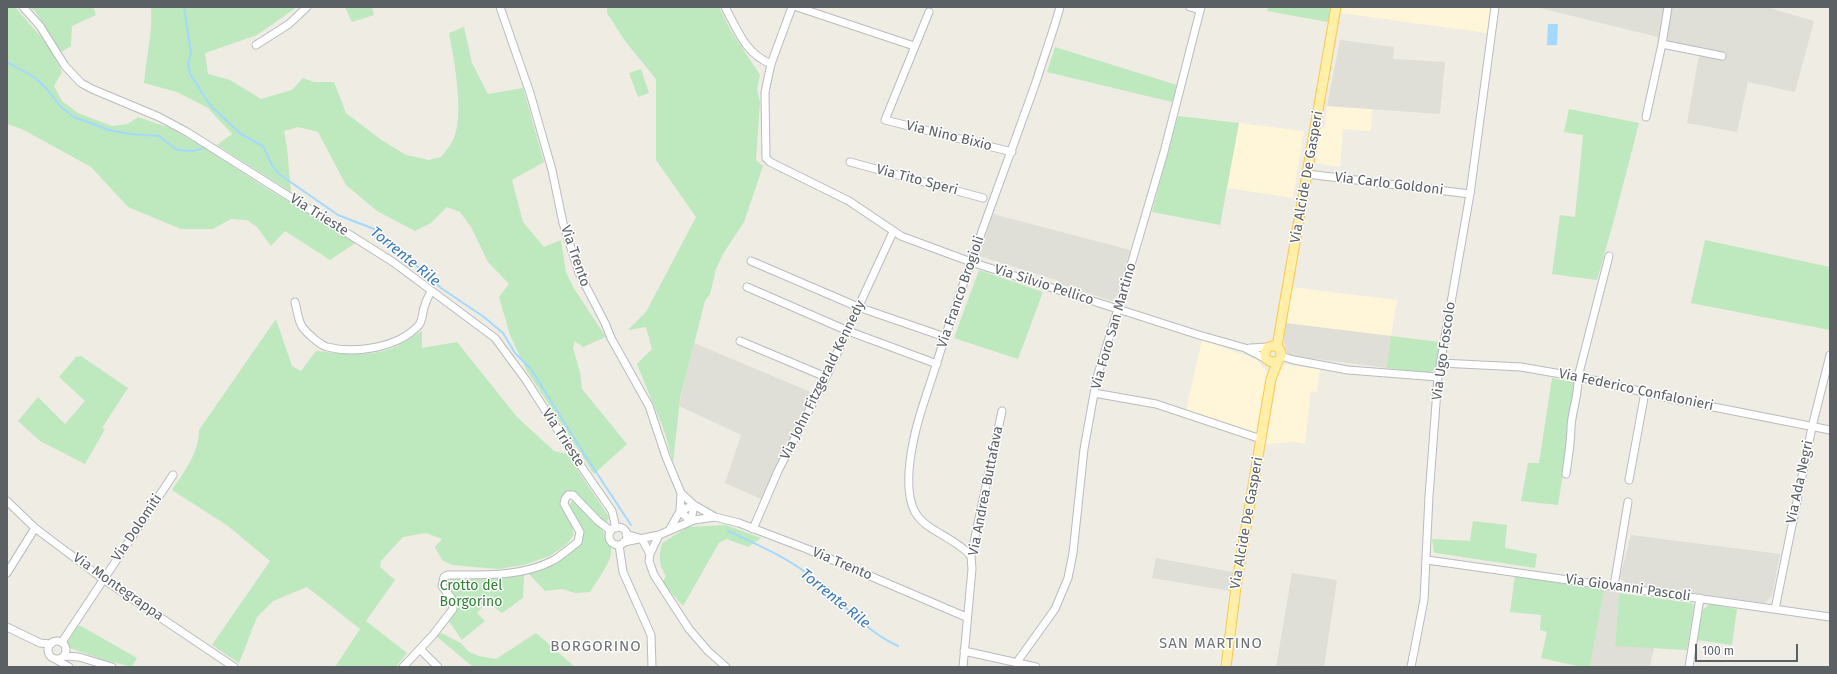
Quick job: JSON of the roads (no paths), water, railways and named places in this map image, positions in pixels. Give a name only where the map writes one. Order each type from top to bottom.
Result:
[{"type":"main road","name":"Via Alcide De Gasperi","points":[[1273,346],[1307,174],[1336,7]]},
{"type":"main road","points":[[1273,346],[1281,350],[1280,358],[1273,362],[1267,360],[1265,351],[1273,346]]},
{"type":"main road","name":"Via Alcide De Gasperi","points":[[1226,667],[1235,593],[1271,379],[1280,358]]},
{"type":"main road","name":"Via Alcide De Gasperi","points":[[1267,360],[1271,379]]},
{"type":"street","name":"Via Trieste","points":[[23,7],[40,26],[64,66],[81,83],[159,117],[187,132],[393,262],[495,338],[526,380],[581,466],[612,511],[614,529]]},
{"type":"street","points":[[256,45],[289,24],[307,7]]},
{"type":"street","name":"Via Trento","points":[[500,7],[530,93],[552,170],[563,223],[578,273],[605,323],[611,338],[649,406],[666,457],[681,493],[681,508],[670,529]]},
{"type":"street","points":[[725,7],[749,50],[758,59],[771,64],[792,7]]},
{"type":"street","points":[[797,7],[914,46],[929,12]]},
{"type":"street","name":"Via Franco Brogioli","points":[[971,556],[964,547],[922,521],[914,512],[911,501],[909,466],[913,442],[925,397],[970,262],[989,199],[1012,152],[1051,39],[1060,7]]},
{"type":"street","points":[[1190,7],[1201,9]]},
{"type":"street","name":"Via Ugo Foscolo","points":[[1411,667],[1424,600],[1429,496],[1438,377],[1470,194],[1495,7]]},
{"type":"street","points":[[1646,117],[1662,44],[1668,7]]},
{"type":"street","name":"Via Foro San Martino","points":[[1017,662],[1055,609],[1068,578],[1073,553],[1084,449],[1097,377],[1164,152],[1201,9]]},
{"type":"street","points":[[1662,44],[1722,56]]},
{"type":"street","name":"Via Nino Bixio","points":[[914,46],[886,120],[1012,152]]},
{"type":"street","name":"Via Silvio Pellico","points":[[771,64],[765,92],[766,158],[770,162],[849,201],[893,232],[970,262],[1246,348],[1267,360]]},
{"type":"street","name":"Via Tito Speri","points":[[850,162],[989,199]]},
{"type":"street","name":"Via Carlo Goldoni","points":[[1307,174],[1470,194]]},
{"type":"street","name":"Via John Fitzgerald Kennedy","points":[[753,529],[778,471],[826,377],[893,232]]},
{"type":"street","points":[[1566,474],[1572,437],[1571,429],[1579,385],[1578,377],[1609,256]]},
{"type":"street","points":[[751,261],[858,307],[945,337]]},
{"type":"street","points":[[747,287],[848,331],[937,364]]},
{"type":"street","points":[[295,302],[303,328],[316,340],[326,346],[357,350],[376,348],[390,344],[414,330],[420,324],[424,305],[431,291]]},
{"type":"street","points":[[740,341],[826,377]]},
{"type":"street","name":"Via Silvio Pellico","points":[[1246,348],[1260,349],[1273,346]]},
{"type":"street","name":"Via Ada Negri","points":[[1774,609],[1812,427],[1830,355]]},
{"type":"street","points":[[1280,358],[1348,370],[1438,377]]},
{"type":"street","name":"Via Federico Confalonieri","points":[[1441,363],[1521,367],[1578,377],[1830,430]]},
{"type":"street","points":[[1629,480],[1645,392]]},
{"type":"street","points":[[1094,393],[1156,404],[1261,439]]},
{"type":"street","name":"Via Andrea Buttafava","points":[[963,667],[966,617],[972,570],[971,556],[1002,411]]},
{"type":"street","name":"Via Dolomiti","points":[[64,645],[104,579],[174,474]]},
{"type":"street","name":"Via Trento","points":[[681,493],[694,505],[715,517],[807,549],[966,617]]},
{"type":"street","points":[[403,667],[453,609],[452,599],[442,586],[444,577],[448,575],[500,574],[535,568],[554,560],[578,542],[580,532],[564,504],[568,495],[573,495],[598,521],[614,529],[622,529],[626,534],[642,539],[650,554]]},
{"type":"street","name":"Via Montegrappa","points":[[7,500],[35,528],[104,579],[234,667]]},
{"type":"street","points":[[1614,586],[1628,502]]},
{"type":"street","points":[[694,505],[691,521],[684,515],[681,508],[694,505]]},
{"type":"street","name":"Via Trento","points":[[642,539],[659,535],[691,521],[715,517]]},
{"type":"street","points":[[7,573],[35,528]]},
{"type":"street","points":[[614,529],[609,540],[613,544],[622,544],[642,539]]},
{"type":"street","points":[[626,534],[622,544],[623,572],[651,635],[652,667]]},
{"type":"street","points":[[659,535],[650,554],[649,562],[654,575],[689,629],[708,651],[726,667]]},
{"type":"street","name":"Via Giovanni Pascoli","points":[[1427,560],[1830,617]]},
{"type":"street","points":[[1689,667],[1700,598]]},
{"type":"street","points":[[7,628],[40,643],[51,644],[56,641],[64,645],[79,657]]},
{"type":"street","points":[[40,643],[48,651],[52,658],[79,657],[112,667]]},
{"type":"street","points":[[48,651],[51,644]]},
{"type":"street","points":[[64,645],[62,658],[68,666]]},
{"type":"street","points":[[420,649],[438,667]]},
{"type":"street","points":[[964,651],[1036,667]]},
{"type":"water","points":[[1548,24],[1558,24],[1557,45],[1547,45]]},
{"type":"waterway","name":"Torrente Rile","points":[[184,7],[191,54],[188,62],[190,74],[210,105],[241,134],[263,146],[272,165],[279,174],[338,215],[374,229],[381,239],[408,258],[441,288],[484,317],[503,333],[515,353],[531,369],[631,525]]},
{"type":"waterway","points":[[7,62],[34,77],[47,89],[60,106],[74,117],[109,130],[130,134],[159,136],[177,150],[193,151],[204,148]]},
{"type":"waterway","name":"Torrente Rile","points":[[728,531],[773,552],[795,565],[814,579],[864,624],[886,640],[898,646]]},
{"type":"district","name":"SAN MARTINO","points":[[1211,644]]},
{"type":"district","name":"BORGORINO","points":[[596,647]]},
{"type":"park label","name":"Crotto del Borgorino","points":[[471,594]]}]
